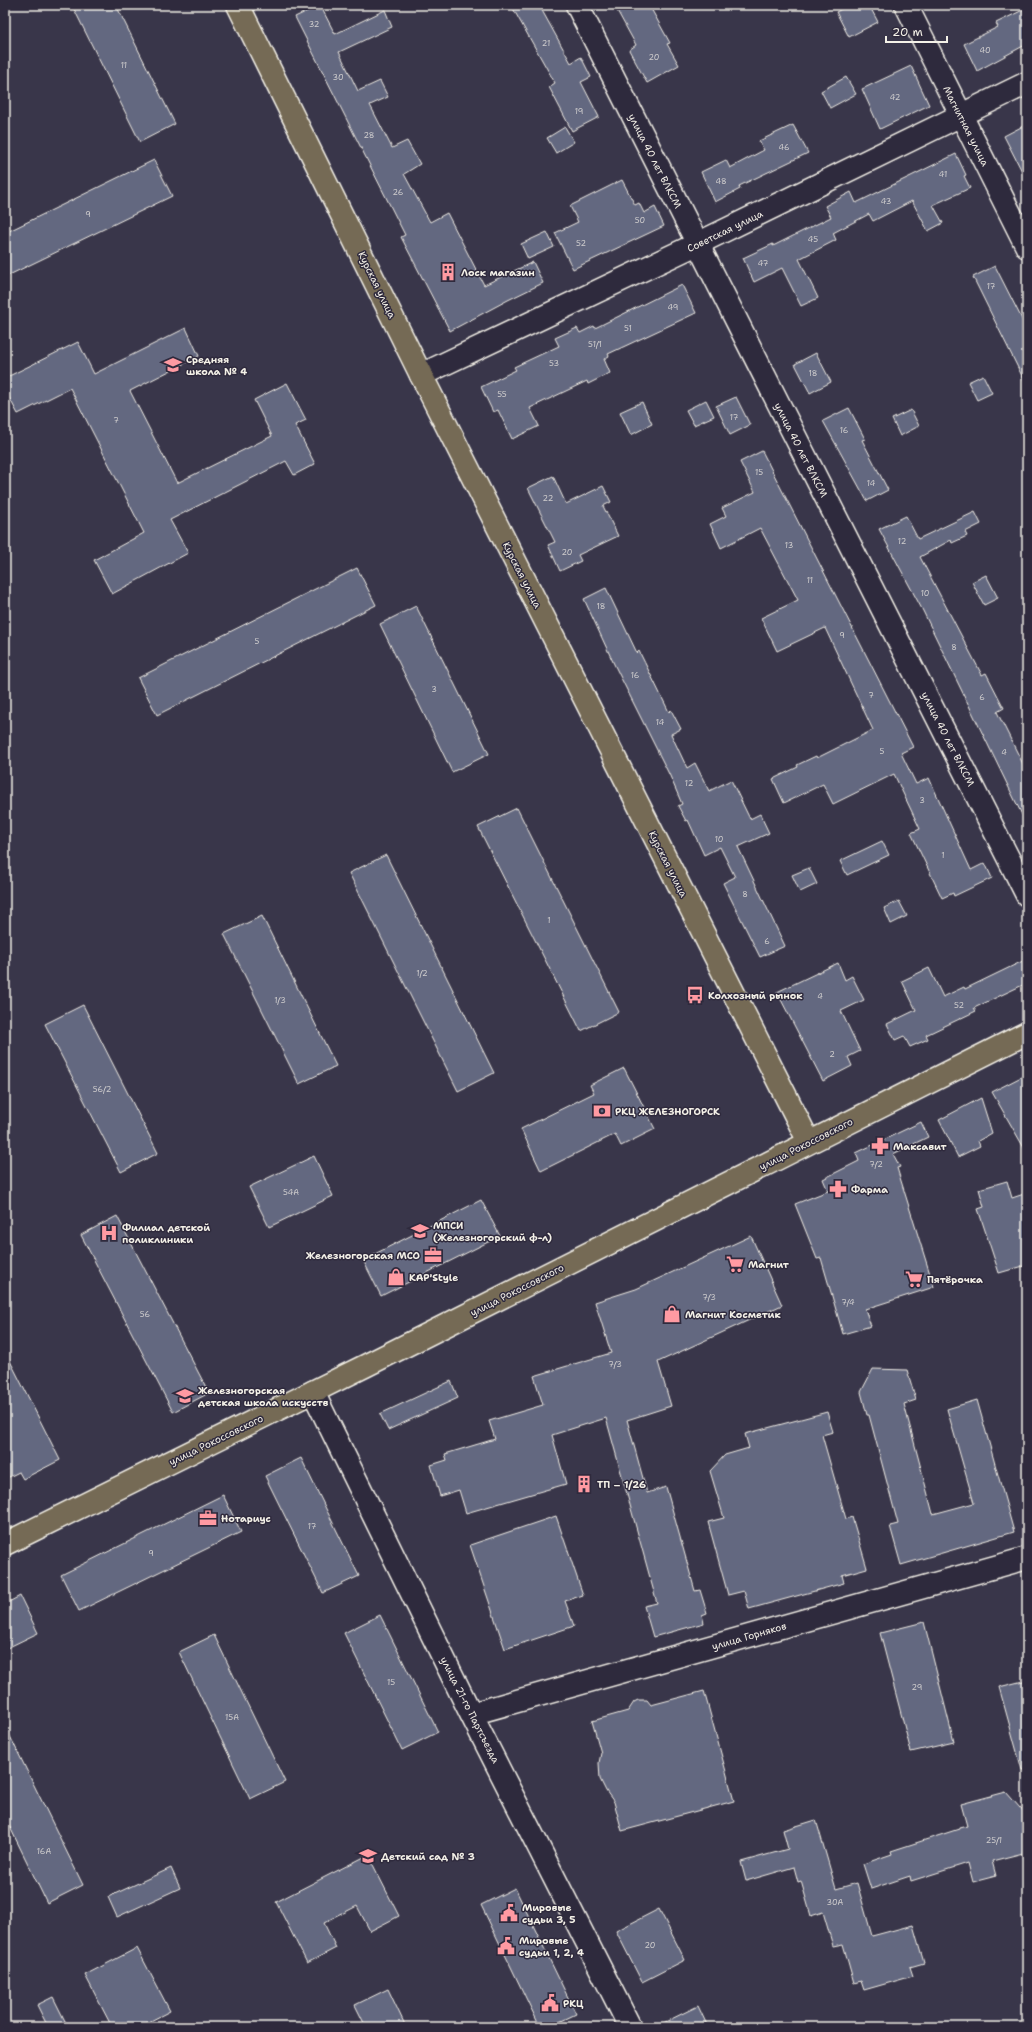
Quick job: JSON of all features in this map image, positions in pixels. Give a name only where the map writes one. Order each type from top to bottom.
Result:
[{"type":"main road","name":"Курская улица","points":[[238,5],[421,375],[809,1142]]},
{"type":"main road","name":"улица Рокоссовского","points":[[5,1544],[313,1392],[1027,1033]]},
{"type":"street","name":"улица 40 лет ВЛКСМ","points":[[577,5],[1027,895]]},
{"type":"street","name":"Магнитная улица","points":[[906,5],[1027,247]]},
{"type":"street","name":"Советская улица","points":[[421,375],[697,244],[1027,83]]},
{"type":"street","name":"улица 21-го Партсъезда","points":[[313,1392],[471,1714],[630,2027]]},
{"type":"street","name":"улица Горняков","points":[[471,1714],[1027,1558]]},
{"type":"building","points":[[72,5],[116,5],[175,124],[140,142]]},
{"type":"building","points":[[320,5],[335,34],[385,10],[392,27],[339,52],[358,91],[380,81],[388,97],[370,105],[392,148],[407,141],[420,164],[404,174],[430,222],[447,213],[484,285],[533,262],[543,283],[450,331],[401,237],[405,235],[295,17]]},
{"type":"building","points":[[511,5],[539,5],[571,63],[581,57],[591,77],[581,82],[599,117],[572,131],[549,87],[555,83]]},
{"type":"building","points":[[614,5],[649,5],[670,43],[667,44],[679,65],[647,83],[629,50],[636,45]]},
{"type":"building","points":[[849,5],[869,5],[878,22],[849,37],[836,12]]},
{"type":"building","points":[[1027,8],[1027,44],[977,71],[964,44],[998,27],[996,23]]},
{"type":"building","points":[[911,66],[929,105],[880,129],[862,89]]},
{"type":"building","points":[[846,77],[856,94],[830,108],[821,91]]},
{"type":"building","points":[[1027,124],[1027,181],[1004,136]]},
{"type":"building","points":[[793,125],[808,153],[739,186],[740,189],[715,202],[701,172],[726,160],[730,168],[764,150],[759,141]]},
{"type":"building","points":[[565,127],[574,142],[556,153],[547,138]]},
{"type":"building","points":[[956,154],[966,175],[964,176],[970,188],[933,205],[943,223],[928,231],[912,201],[873,221],[869,214],[833,233],[836,240],[799,259],[818,298],[801,306],[782,268],[754,282],[743,258],[773,244],[773,246],[831,217],[825,206],[851,192],[856,203]]},
{"type":"building","points":[[154,160],[172,196],[5,277],[5,233]]},
{"type":"building","points":[[622,180],[635,205],[639,203],[644,213],[655,207],[664,226],[573,269],[555,233],[578,222],[570,206]]},
{"type":"building","points":[[547,232],[554,247],[528,259],[521,244]]},
{"type":"building","points":[[995,266],[1027,329],[1027,386],[973,277]]},
{"type":"building","points":[[682,285],[696,313],[608,354],[609,356],[604,359],[610,373],[588,384],[587,381],[530,408],[539,426],[512,439],[498,410],[493,412],[481,387],[516,370],[514,367],[559,346],[555,338],[577,328],[580,333],[594,326],[595,328]]},
{"type":"building","points":[[186,328],[199,356],[130,391],[177,483],[272,436],[254,400],[287,383],[306,420],[295,425],[315,464],[294,475],[286,461],[170,520],[188,553],[112,594],[94,560],[144,533],[70,388],[18,414],[5,390],[5,378],[78,342],[94,374]]},
{"type":"building","points":[[816,353],[831,382],[810,393],[795,364]]},
{"type":"building","points":[[983,375],[992,393],[977,400],[968,382]]},
{"type":"building","points":[[736,397],[750,425],[730,435],[716,406]]},
{"type":"building","points":[[706,400],[714,416],[694,425],[686,410]]},
{"type":"building","points":[[642,402],[652,424],[631,435],[620,412]]},
{"type":"building","points":[[849,408],[865,439],[862,440],[888,490],[867,501],[823,421]]},
{"type":"building","points":[[911,410],[919,426],[900,436],[892,419]]},
{"type":"building","points":[[762,451],[913,747],[901,753],[916,784],[929,778],[971,870],[985,863],[992,878],[954,896],[953,893],[942,898],[911,833],[920,829],[894,774],[833,804],[823,784],[784,803],[773,779],[798,767],[797,765],[816,756],[817,758],[873,730],[825,628],[777,651],[761,618],[798,600],[760,528],[721,548],[710,524],[726,516],[722,508],[755,492],[740,462]]},
{"type":"building","points":[[553,476],[566,504],[603,486],[611,502],[603,506],[618,536],[578,555],[581,561],[560,571],[548,545],[555,542],[528,488]]},
{"type":"building","points":[[975,512],[981,524],[965,532],[967,536],[952,543],[951,540],[920,557],[982,675],[986,673],[1004,708],[997,712],[1027,772],[1027,825],[923,611],[879,529],[906,516],[918,539]]},
{"type":"building","points":[[357,568],[376,605],[157,715],[138,678]]},
{"type":"building","points":[[986,575],[998,598],[984,605],[972,582]]},
{"type":"building","points":[[606,588],[637,653],[639,651],[669,712],[671,710],[681,729],[671,734],[687,768],[695,763],[709,791],[731,780],[750,819],[760,814],[769,833],[738,847],[785,946],[760,957],[723,883],[735,877],[720,847],[704,855],[688,820],[686,821],[678,806],[682,804],[670,776],[614,664],[584,599]]},
{"type":"building","points":[[416,606],[489,754],[452,772],[380,624]]},
{"type":"building","points":[[517,808],[619,1012],[581,1031],[478,827]]},
{"type":"building","points":[[882,841],[889,855],[847,875],[840,861]]},
{"type":"building","points":[[386,855],[494,1073],[458,1091],[349,873]]},
{"type":"building","points":[[809,868],[817,884],[800,892],[792,875]]},
{"type":"building","points":[[899,901],[907,916],[891,924],[884,908]]},
{"type":"building","points":[[262,916],[336,1066],[299,1084],[224,934]]},
{"type":"building","points":[[1027,959],[1027,983],[974,1008],[976,1011],[926,1035],[928,1039],[910,1047],[904,1036],[895,1040],[887,1024],[916,1010],[902,981],[929,968],[943,997],[964,987],[965,989]]},
{"type":"building","points":[[838,963],[845,980],[852,976],[864,1000],[841,1011],[860,1051],[848,1057],[852,1066],[823,1081],[777,992]]},
{"type":"building","points":[[83,1005],[158,1153],[121,1172],[45,1024]]},
{"type":"building","name":"РКЦ ЖЕЛЕЗНОГОРСК","points":[[624,1068],[655,1129],[621,1146],[615,1134],[541,1171],[521,1129],[594,1093],[590,1085]]},
{"type":"building","points":[[1027,1074],[1027,1153],[992,1092]]},
{"type":"building","points":[[981,1098],[992,1133],[978,1141],[980,1146],[958,1157],[939,1120]]},
{"type":"building","points":[[921,1122],[928,1137],[893,1154],[900,1167],[897,1168],[934,1287],[865,1309],[871,1326],[843,1334],[821,1258],[817,1259],[795,1204],[828,1191],[823,1179],[859,1161],[856,1153]]},
{"type":"building","points":[[314,1156],[333,1196],[269,1227],[249,1187]]},
{"type":"building","points":[[1007,1181],[1012,1198],[1027,1193],[1027,1265],[999,1273],[978,1209],[984,1207],[979,1189]]},
{"type":"building","points":[[481,1200],[500,1236],[381,1296],[363,1260]]},
{"type":"building","points":[[117,1216],[209,1393],[173,1412],[81,1235]]},
{"type":"building","points":[[751,1236],[782,1305],[658,1362],[671,1406],[627,1420],[647,1493],[666,1487],[695,1591],[700,1590],[707,1613],[702,1615],[704,1623],[653,1637],[644,1606],[657,1603],[606,1418],[552,1435],[566,1484],[466,1513],[459,1490],[440,1496],[431,1465],[447,1460],[445,1454],[495,1439],[489,1421],[543,1405],[534,1376],[611,1353],[595,1302],[636,1289]]},
{"type":"building","points":[[5,1351],[60,1460],[23,1479],[19,1472],[5,1479]]},
{"type":"building","points":[[873,1369],[907,1370],[916,1400],[904,1404],[933,1514],[974,1503],[947,1409],[977,1400],[1014,1532],[901,1565],[890,1526],[898,1524],[869,1415],[867,1415],[861,1392]]},
{"type":"building","points":[[451,1381],[458,1398],[388,1430],[380,1414]]},
{"type":"building","points":[[827,1412],[833,1432],[822,1435],[846,1519],[852,1517],[867,1568],[842,1575],[844,1583],[749,1609],[744,1591],[728,1595],[708,1522],[724,1518],[710,1471],[725,1455],[749,1448],[745,1434]]},
{"type":"building","points":[[301,1458],[359,1576],[323,1593],[265,1476]]},
{"type":"building","points":[[223,1495],[241,1532],[79,1611],[61,1575]]},
{"type":"building","points":[[556,1516],[583,1595],[565,1601],[574,1626],[505,1649],[470,1545]]},
{"type":"building","points":[[20,1596],[38,1633],[5,1649],[5,1604]]},
{"type":"building","points":[[380,1615],[438,1732],[402,1750],[344,1633]]},
{"type":"building","points":[[924,1622],[954,1742],[911,1752],[880,1633]]},
{"type":"building","points":[[214,1635],[285,1782],[250,1799],[179,1652]]},
{"type":"building","points":[[1027,1680],[1027,1769],[1022,1770],[999,1687]]},
{"type":"building","points":[[704,1691],[734,1801],[622,1831],[614,1802],[600,1779],[599,1763],[601,1753],[592,1721],[628,1711],[634,1702],[638,1700],[647,1700],[651,1705]]},
{"type":"building","points":[[5,1726],[83,1885],[47,1903],[5,1817]]},
{"type":"building","points":[[1006,1792],[1027,1816],[1027,1852],[992,1861],[996,1876],[973,1882],[968,1863],[911,1881],[910,1876],[871,1889],[863,1864],[892,1854],[891,1851],[967,1826],[961,1804]]},
{"type":"building","points":[[816,1820],[836,1889],[857,1883],[872,1936],[913,1925],[924,1963],[910,1967],[913,1976],[864,1990],[861,1981],[854,1983],[843,1944],[833,1946],[823,1912],[811,1916],[801,1881],[798,1882],[794,1867],[746,1881],[741,1862],[788,1849],[783,1830]]},
{"type":"building","points":[[368,1855],[399,1916],[370,1931],[357,1906],[324,1923],[336,1948],[307,1963],[276,1902]]},
{"type":"building","points":[[171,1868],[180,1888],[117,1917],[108,1897]]},
{"type":"building","points":[[515,1888],[576,2014],[549,2027],[540,2027],[481,1905]]},
{"type":"building","points":[[659,1909],[685,1960],[642,1982],[616,1931]]},
{"type":"building","points":[[137,1948],[170,2011],[139,2027],[112,2027],[85,1975]]},
{"type":"building","points":[[388,1989],[406,2027],[366,2027],[355,2005]]},
{"type":"building","points":[[53,1997],[68,2027],[48,2027],[37,2005]]},
{"type":"building","points":[[698,2006],[708,2027],[655,2027]]},
{"type":"place","name":"Лоск магазин","points":[[448,272]]},
{"type":"place","name":"Средняя школа № 4","points":[[173,365]]},
{"type":"place","name":"Колхозный рынок","points":[[695,995]]},
{"type":"place","name":"РКЦ ЖЕЛЕЗНОГОРСК","points":[[602,1111]]},
{"type":"place","name":"Максавит","points":[[880,1146]]},
{"type":"place","name":"Фарма","points":[[838,1189]]},
{"type":"place","name":"МПСИ (Железногорский ф-л)","points":[[420,1231]]},
{"type":"place","name":"Филиал детской поликлиники","points":[[109,1233]]},
{"type":"place","name":"Железногорская МСО","points":[[433,1255]]},
{"type":"place","name":"Магнит","points":[[735,1264]]},
{"type":"place","name":"KAP'Style","points":[[396,1277]]},
{"type":"place","name":"Пятёрочка","points":[[914,1279]]},
{"type":"place","name":"Магнит Косметик","points":[[672,1314]]},
{"type":"place","name":"Железногорская детская школа искусств","points":[[185,1396]]},
{"type":"place","name":"ТП – 1/26","points":[[584,1484]]},
{"type":"place","name":"Нотариус","points":[[208,1518]]},
{"type":"place","name":"Детский сад № 3","points":[[368,1856]]},
{"type":"place","name":"Мировые судьи 3, 5","points":[[509,1913]]},
{"type":"place","name":"Мировые судьи 1, 2, 4","points":[[506,1946]]},
{"type":"place","name":"РКЦ","points":[[550,2003]]}]
